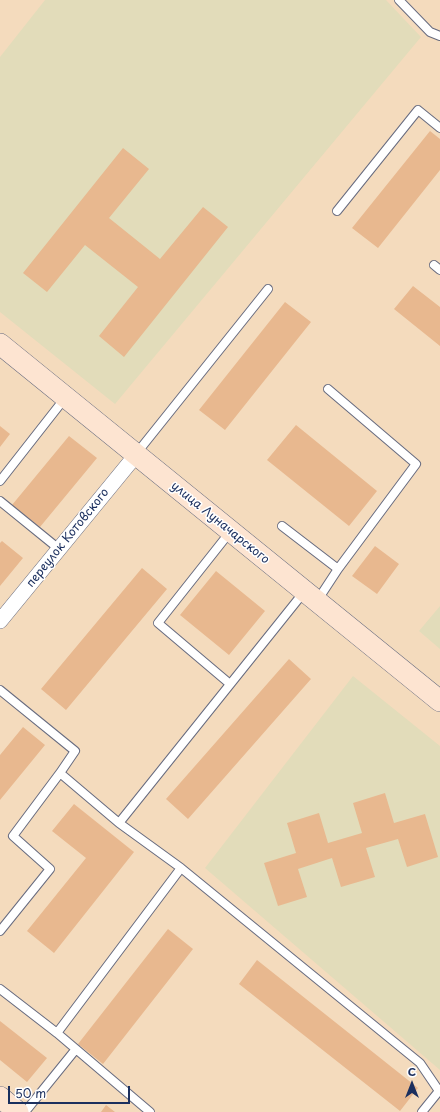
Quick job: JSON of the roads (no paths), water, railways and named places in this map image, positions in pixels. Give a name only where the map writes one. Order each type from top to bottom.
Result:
[{"type":"street","name":"улица Луначарского","points":[[0,344],[440,701]]},
{"type":"street","name":"переулок Котовского","points":[[0,621],[136,455]]},
{"type":"street","points":[[0,1097],[18,1112]]},
{"type":"lane","points":[[399,0],[430,32],[440,36]]},
{"type":"lane","points":[[337,211],[418,110],[440,128]]},
{"type":"lane","points":[[136,455],[268,289]]},
{"type":"lane","points":[[119,823],[230,684],[310,597],[338,569],[416,464],[328,389]]},
{"type":"lane","points":[[0,481],[66,398]]},
{"type":"lane","points":[[0,501],[59,549]]},
{"type":"lane","points":[[282,526],[338,569]]},
{"type":"lane","points":[[230,532],[158,622],[230,684]]},
{"type":"lane","points":[[0,690],[75,751],[13,836],[50,869],[0,931]]},
{"type":"lane","points":[[60,773],[119,823],[181,868],[420,1063],[439,1092],[422,1112]]},
{"type":"lane","points":[[57,1033],[181,868]]},
{"type":"lane","points":[[0,990],[57,1033],[150,1112]]},
{"type":"lane","points":[[25,1112],[76,1049]]}]
